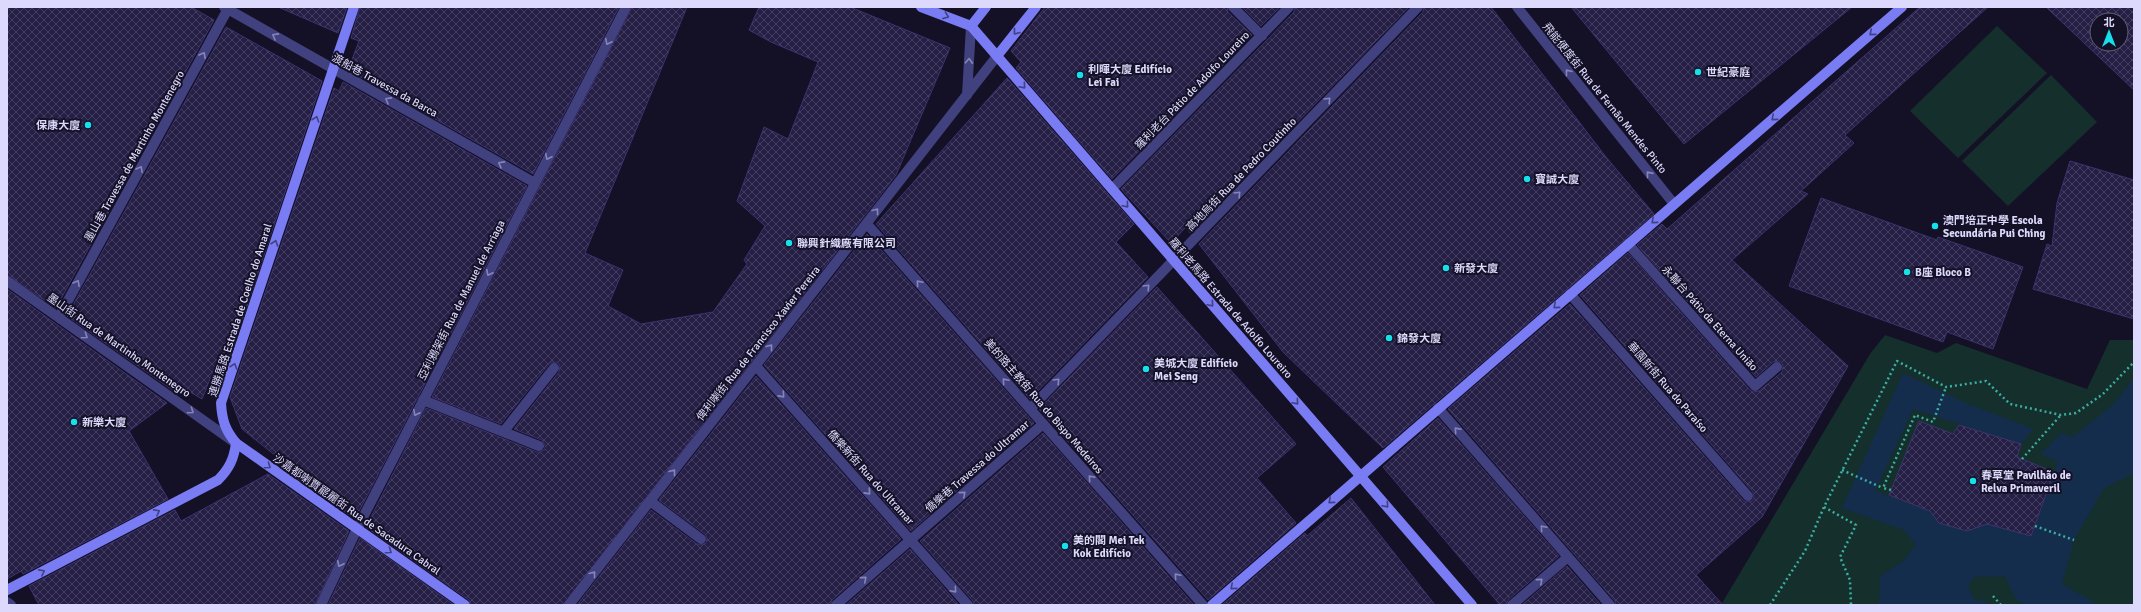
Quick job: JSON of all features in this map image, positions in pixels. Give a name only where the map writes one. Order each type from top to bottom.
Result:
[{"type":"street","name":"連勝馬路 Estrada de Coelho do Amaral","points":[[236,443],[227,432],[222,418],[221,403],[354,7]]},
{"type":"street","name":"亞利鴉架街 Rua de Manuel de Arriaga","points":[[321,605],[357,528],[626,7]]},
{"type":"street","points":[[921,7],[971,26]]},
{"type":"street","points":[[967,96],[971,26],[986,7]]},
{"type":"street","name":"俾利喇街 Rua de Francisco Xavier Pereira","points":[[569,605],[1036,7]]},
{"type":"street","points":[[1232,7],[1262,36]]},
{"type":"street","name":"羅利老台 Pátio de Adolfo Loureiro","points":[[1112,190],[1289,7]]},
{"type":"street","name":"高地烏街 Rua de Pedro Coutinho","points":[[1030,409],[1418,7]]},
{"type":"street","name":"飛能便度街 Rua de Fernão Mendes Pinto","points":[[1517,7],[1674,204]]},
{"type":"street","points":[[1212,605],[1902,7]]},
{"type":"street","name":"渡船巷 Travessa da Barca","points":[[227,8],[535,183]]},
{"type":"street","name":"墨山巷 Travessa de Martinho Montenegro","points":[[58,317],[227,8]]},
{"type":"street","name":"羅利老馬路 Estrada de Adolfo Loureiro","points":[[971,26],[1472,605]]},
{"type":"street","name":"美的路主教街 Rua do Bispo Medeiros","points":[[866,224],[1203,605]]},
{"type":"street","name":"永聯台 Pátio da Eterna União","points":[[1628,244],[1755,386],[1777,367]]},
{"type":"street","name":"墨山街 Rua de Martinho Montenegro","points":[[7,281],[236,443]]},
{"type":"street","name":"華園新街 Rua do Paraíso","points":[[1570,294],[1748,496]]},
{"type":"street","name":"僑樂新街 Rua do Ultramar","points":[[756,366],[968,605]]},
{"type":"street","points":[[504,431],[554,368]]},
{"type":"street","points":[[423,400],[539,446]]},
{"type":"street","points":[[1438,408],[1610,605]]},
{"type":"street","name":"僑樂巷 Travessa do Ultramar","points":[[836,605],[1043,424]]},
{"type":"street","points":[[7,590],[218,480],[228,470],[234,457],[236,443]]},
{"type":"street","name":"沙嘉都喇賈罷麗街 Rua de Sacadura Cabral","points":[[236,443],[465,605]]},
{"type":"street","points":[[650,501],[701,539]]},
{"type":"street","points":[[1512,605],[1568,557]]},
{"type":"street","points":[[7,602],[11,605]]},
{"type":"path","points":[[1770,605],[1804,551],[1842,470],[1897,361],[1946,387],[1986,381],[2010,404],[2060,416],[2076,413],[2082,410],[2102,394],[2134,362]]},
{"type":"path","points":[[1883,488],[1915,415],[1932,422],[1946,387]]},
{"type":"path","points":[[2022,459],[2060,416]]},
{"type":"path","points":[[1842,470],[1890,490]]},
{"type":"path","points":[[1824,507],[1856,525],[1840,557],[1850,580],[1852,605]]},
{"type":"path","points":[[2035,526],[2074,540]]},
{"type":"path","points":[[1993,596],[2001,605]]},
{"type":"green space","points":[[1997,26],[2047,73],[1958,158],[1910,111]]},
{"type":"green space","points":[[2051,75],[2097,122],[2008,206],[1962,161]]},
{"type":"green space","points":[[1885,335],[1937,353],[1956,343],[2087,389],[2110,340],[2134,340],[2134,605],[1721,605],[1870,354]]},
{"type":"water","points":[[1903,373],[1963,402],[2033,429],[2021,444],[1913,409],[1875,491],[1930,511],[1939,523],[1967,531],[1987,524],[2031,536],[2058,462],[2041,454],[2061,433],[2073,437],[2114,404],[2134,378],[2134,473],[2104,488],[2074,540],[2062,584],[2095,603],[2094,605],[2028,605],[2016,600],[2005,576],[1974,577],[1968,586],[1974,599],[1985,601],[1989,605],[1878,605],[1880,596],[1880,576],[1902,562],[1916,545],[1904,530],[1842,508]]},
{"type":"building","points":[[7,7],[191,7],[214,20],[56,308],[7,275]]},
{"type":"building","points":[[278,7],[347,7],[338,33]]},
{"type":"building","points":[[360,7],[619,7],[533,174],[348,70],[359,41],[351,38]]},
{"type":"building","points":[[632,7],[687,7],[585,253],[623,270],[608,306],[641,324],[713,312],[747,264],[744,260],[765,226],[737,201],[764,127],[788,139],[818,62],[771,42],[749,30],[759,7],[850,7],[950,48],[896,175],[563,605],[471,605],[469,600],[366,527],[426,408],[537,452],[545,449],[545,445],[542,440],[514,429],[559,372],[560,366],[558,363],[552,362],[549,364],[501,424],[432,397]]},
{"type":"building","points":[[1045,7],[1227,7],[1228,12],[1252,35],[1112,179],[1016,68],[1021,62],[1011,51]]},
{"type":"building","points":[[1242,7],[1280,7],[1261,26]]},
{"type":"building","points":[[1295,7],[1409,7],[1190,233],[1186,227],[1171,243],[1121,189],[1294,12]]},
{"type":"building","points":[[1424,7],[1491,7],[1606,157],[1654,214],[1383,448],[1283,352],[1199,244],[1423,12]]},
{"type":"building","name":"世紀豪庭","points":[[1571,7],[1852,7],[1684,144]]},
{"type":"building","points":[[1920,7],[1988,7],[1845,135],[1854,143],[1801,191],[1808,194],[1732,260],[1848,366],[1762,517],[1696,575],[1723,605],[1616,605],[1615,601],[1448,409],[1570,304],[1743,500],[1746,502],[1752,501],[1754,498],[1753,492],[1580,295],[1628,253],[1750,390],[1753,392],[1759,391],[1782,372],[1782,363],[1779,361],[1773,362],[1756,377],[1637,245],[1662,224],[1667,229]]},
{"type":"building","points":[[2046,7],[2134,7],[2134,90],[2094,52],[2129,52],[2129,12],[2089,12],[2089,48]]},
{"type":"building","points":[[226,27],[322,81],[223,378],[217,362],[202,399],[185,389],[178,394],[67,316]]},
{"type":"building","points":[[1007,78],[1134,224],[1116,242],[1148,277],[1030,399],[876,224]]},
{"type":"building","points":[[343,82],[527,186],[355,519],[281,467],[286,464],[242,429],[230,397],[334,88],[339,91]]},
{"type":"building","points":[[2070,161],[2134,180],[2134,319],[2033,289],[2047,244],[2052,246],[2057,203]]},
{"type":"building","name":"B座 Bloco B","points":[[1821,198],[1937,240],[1938,237],[2023,267],[1993,349],[1947,332],[1943,342],[1789,286]]},
{"type":"building","points":[[867,234],[1034,423],[911,531],[764,365]]},
{"type":"building","points":[[1157,287],[1296,444],[1257,478],[1296,523],[1208,600],[1039,409]]},
{"type":"building","points":[[7,289],[167,403],[129,431],[168,499],[23,574],[21,571],[7,579]]},
{"type":"building","points":[[756,376],[901,539],[832,600],[830,605],[577,605],[651,510],[697,544],[701,545],[706,543],[707,539],[705,534],[659,500]]},
{"type":"building","points":[[1438,418],[1559,556],[1508,600],[1506,605],[1500,605],[1383,467]]},
{"type":"building","name":"春草堂 Pavilhão de Relva Primaveril","points":[[1919,421],[1953,434],[1959,425],[2021,444],[2017,457],[2054,472],[2031,536],[1987,524],[1967,531],[1939,523],[1930,511],[1889,495]]},
{"type":"building","points":[[1043,433],[1194,605],[974,605],[973,601],[920,541]]},
{"type":"building","points":[[268,474],[349,531],[315,605],[39,605],[29,586],[175,510],[181,521]]},
{"type":"building","points":[[1351,498],[1435,605],[1222,605],[1305,533],[1307,536]]},
{"type":"building","points":[[360,538],[454,605],[328,605]]},
{"type":"building","points":[[910,549],[959,605],[846,605]]},
{"type":"building","points":[[1567,566],[1601,605],[1522,605]]},
{"type":"place","name":"世紀豪庭","points":[[1698,72]]},
{"type":"place","name":"利暉大廈 Edifício Lei Fai","points":[[1080,75]]},
{"type":"place","name":"保康大廈","points":[[88,125]]},
{"type":"place","name":"寶誠大廈","points":[[1527,179]]},
{"type":"place","name":"澳門培正中學 Escola Secundária Pui Ching","points":[[1935,226]]},
{"type":"place","name":"聯興針織廠有限公司","points":[[789,243]]},
{"type":"place","name":"新發大廈","points":[[1446,268]]},
{"type":"place","name":"B座 Bloco B","points":[[1907,272]]},
{"type":"place","name":"錦發大廈","points":[[1389,338]]},
{"type":"place","name":"美城大廈 Edifício Mei Seng","points":[[1146,369]]},
{"type":"place","name":"新樂大廈","points":[[74,422]]},
{"type":"place","name":"春草堂 Pavilhão de Relva Primaveril","points":[[1973,481]]},
{"type":"place","name":"美的閣 Mei Tek Kok Edifício","points":[[1065,546]]}]
